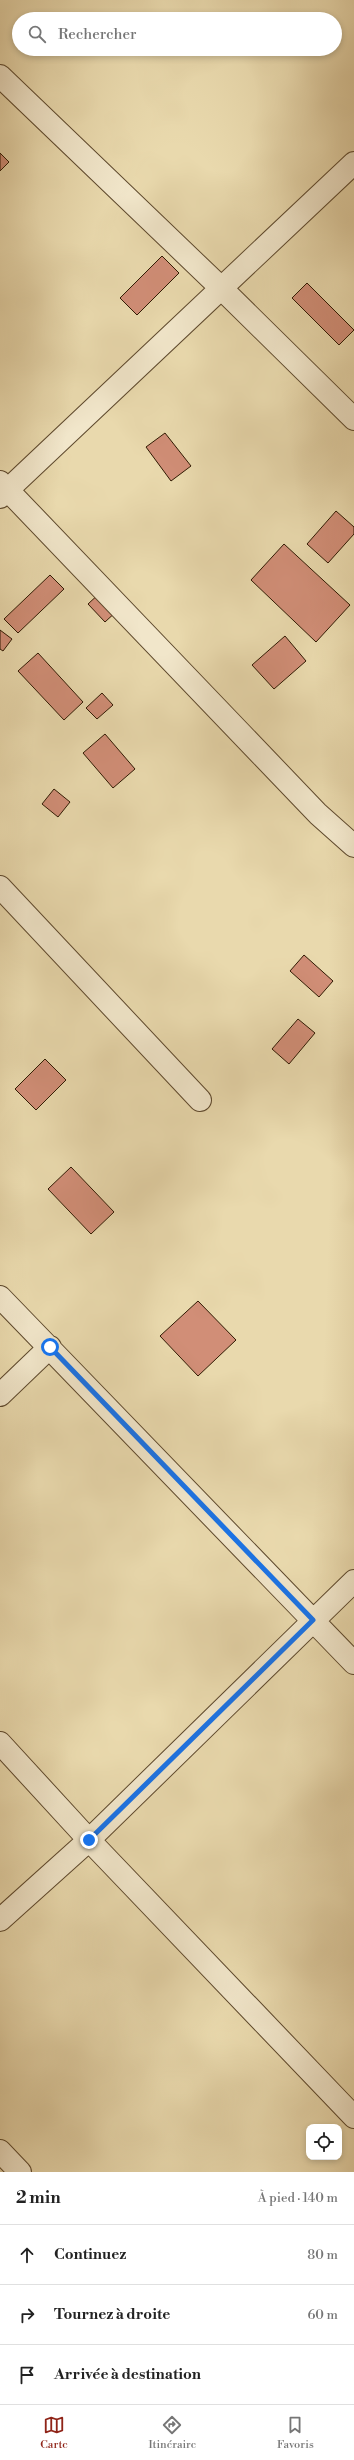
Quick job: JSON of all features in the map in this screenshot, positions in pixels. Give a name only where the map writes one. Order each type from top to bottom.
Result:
[{"type":"street","points":[[0,76],[220,287],[354,419]]},
{"type":"street","points":[[354,163],[2,489],[318,814],[354,846]]},
{"type":"street","points":[[0,887],[200,1100]]},
{"type":"street","points":[[0,1297],[354,1663]]},
{"type":"street","points":[[0,1395],[50,1347]]},
{"type":"street","points":[[0,1920],[89,1840],[354,1581]]},
{"type":"street","points":[[0,1743],[89,1840],[354,2117]]},
{"type":"street","points":[[0,2151],[20,2172]]},
{"type":"building","points":[[0,153],[9,162],[0,171]]},
{"type":"building","points":[[162,256],[179,273],[137,315],[120,298]]},
{"type":"building","points":[[307,283],[354,330],[339,345],[292,298]]},
{"type":"building","points":[[165,433],[191,466],[171,481],[146,447]]},
{"type":"building","points":[[336,511],[354,527],[354,534],[328,563],[307,544]]},
{"type":"building","points":[[284,544],[350,605],[316,642],[251,580]]},
{"type":"building","points":[[50,575],[64,589],[18,633],[4,619]]},
{"type":"building","points":[[101,592],[118,610],[105,622],[88,604]]},
{"type":"building","points":[[0,630],[12,639],[3,651],[0,649]]},
{"type":"building","points":[[285,636],[306,661],[274,689],[252,665]]},
{"type":"building","points":[[38,653],[83,702],[64,720],[18,671]]},
{"type":"building","points":[[102,693],[113,705],[97,719],[86,708]]},
{"type":"building","points":[[105,734],[135,769],[113,788],[83,753]]},
{"type":"building","points":[[54,789],[70,802],[58,817],[42,804]]},
{"type":"building","points":[[304,955],[333,981],[319,997],[290,971]]},
{"type":"building","points":[[298,1019],[315,1033],[289,1064],[272,1049]]},
{"type":"building","points":[[45,1059],[66,1080],[36,1110],[15,1089]]},
{"type":"building","points":[[71,1167],[114,1212],[91,1234],[48,1189]]},
{"type":"building","points":[[198,1301],[236,1340],[198,1376],[160,1336]]},
{"type":"route","points":[[50,1347],[313,1620],[89,1840]]}]
